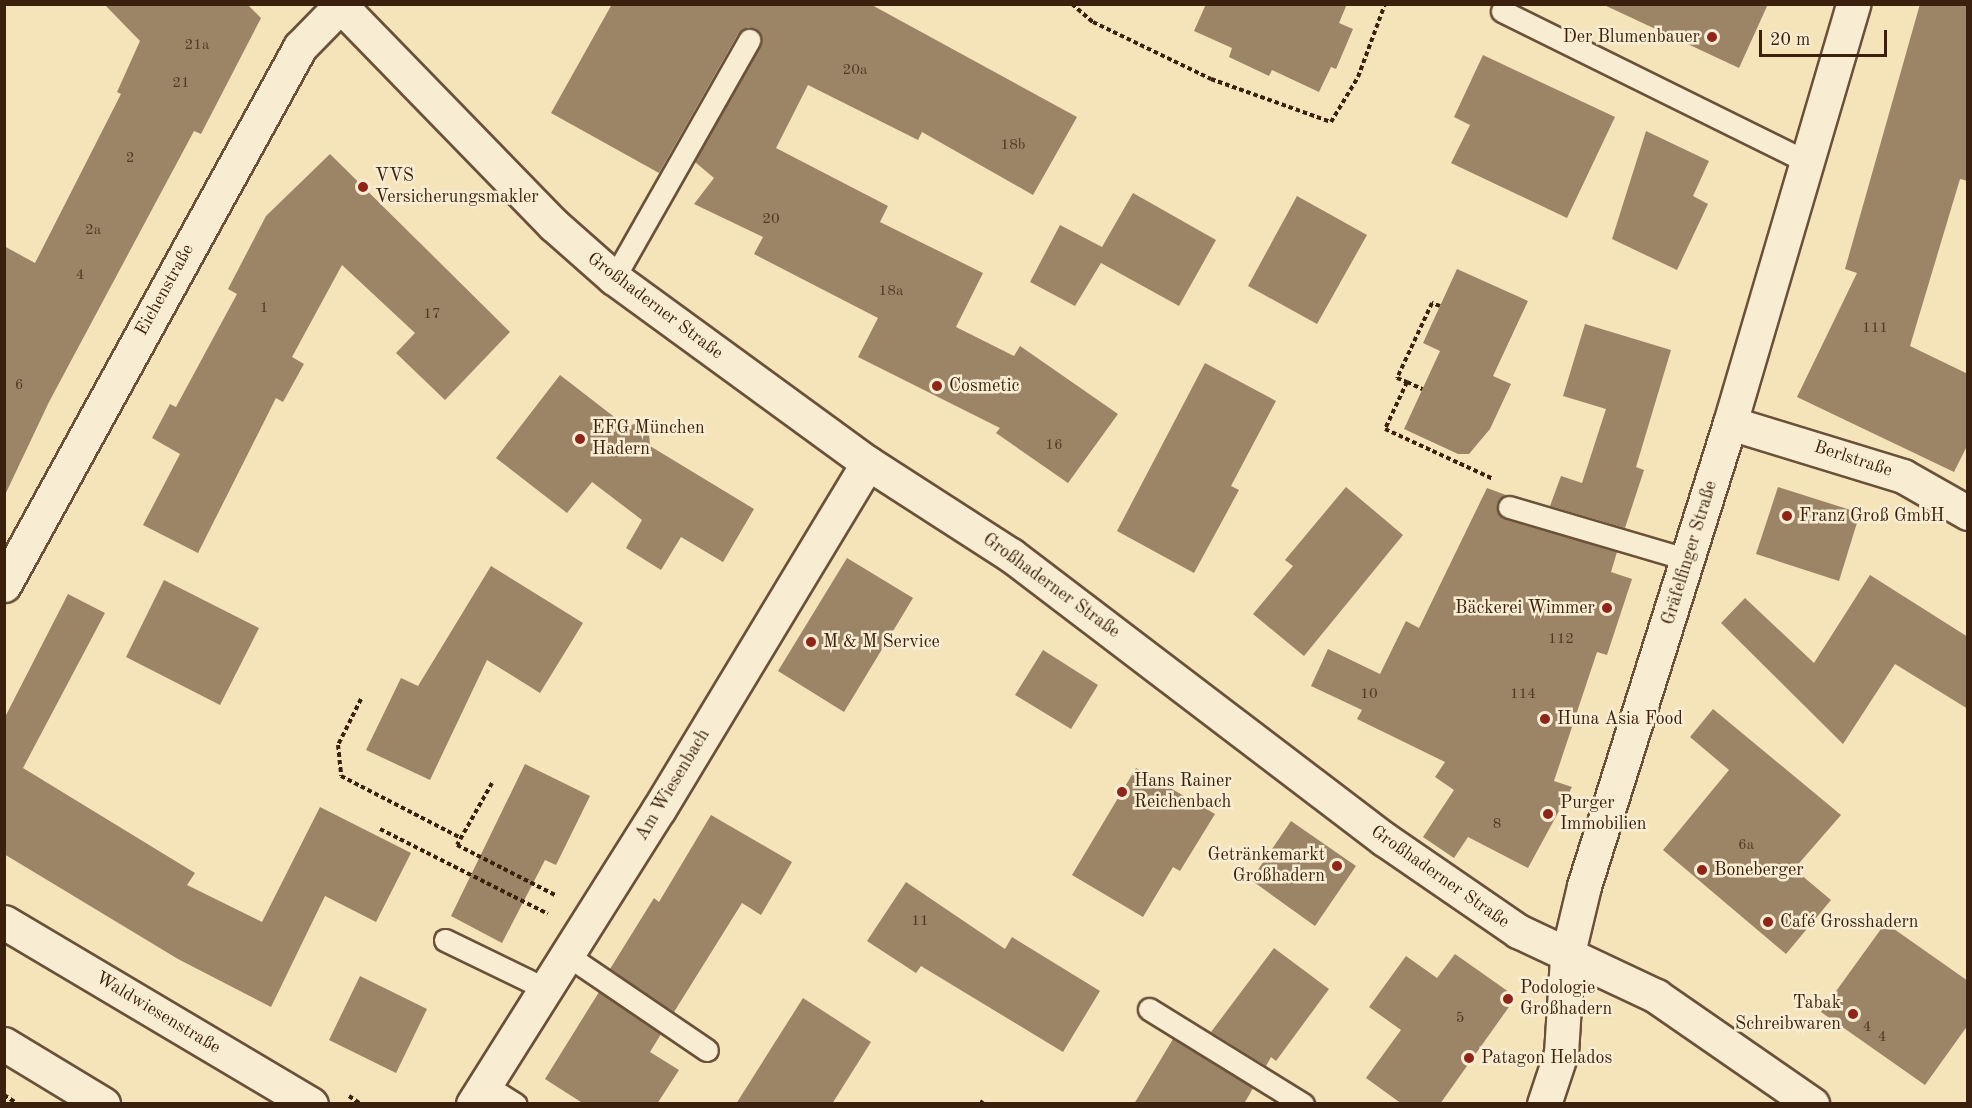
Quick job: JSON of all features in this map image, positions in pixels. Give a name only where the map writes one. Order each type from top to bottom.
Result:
[{"type":"street","name":"Gräfelfinger Straße","points":[[1544,1104],[1561,1053],[1567,957],[1584,886],[1689,560],[1853,4]]},
{"type":"street","name":"Großhaderner Straße","points":[[339,5],[554,225],[614,278],[868,463],[1011,555],[1384,839],[1518,931],[1567,957],[1656,996],[1812,1104]]},
{"type":"street","name":"Eichenstraße","points":[[4,585],[300,47],[339,5]]},
{"type":"street","name":"Berlstraße","points":[[1730,423],[1903,476],[1968,513]]},
{"type":"street","name":"Am Wiesenbach","points":[[479,1094],[580,934],[868,463]]},
{"type":"street","name":"Waldwiesenstraße","points":[[4,922],[311,1104]]},
{"type":"street","points":[[4,1044],[103,1104]]},
{"type":"lane","points":[[1502,11],[1806,161]]},
{"type":"lane","points":[[614,278],[749,40]]},
{"type":"lane","points":[[1511,508],[1689,560]]},
{"type":"lane","points":[[580,934],[707,1050]]},
{"type":"lane","points":[[445,940],[546,989]]},
{"type":"lane","points":[[1149,1009],[1303,1104]]},
{"type":"lane","points":[[479,1094],[516,1104]]},
{"type":"path","points":[[1072,4],[1093,22],[1211,79],[1331,122],[1358,77],[1385,4]]},
{"type":"path","points":[[1422,389],[1397,378],[1432,303],[1440,306]]},
{"type":"path","points":[[1407,382],[1386,429],[1518,491],[1511,508]]},
{"type":"path","points":[[361,699],[338,745],[341,776],[461,838]]},
{"type":"path","points":[[492,783],[457,845],[580,934]]},
{"type":"path","points":[[380,830],[580,934]]},
{"type":"path","points":[[4,1095],[18,1104]]},
{"type":"building","points":[[104,4],[247,4],[261,18],[201,134],[194,131],[49,402],[4,497],[4,246],[35,263],[121,94],[117,92],[140,41]]},
{"type":"building","points":[[612,4],[870,4],[1077,117],[1033,195],[922,132],[918,140],[808,85],[776,148],[888,206],[880,222],[983,273],[956,327],[1014,356],[1020,346],[1118,414],[1068,483],[996,433],[1000,428],[858,357],[878,318],[754,254],[763,237],[694,204],[714,178],[695,162],[760,46],[756,29],[748,27],[738,34],[659,173],[551,113]]},
{"type":"building","points":[[1206,4],[1347,4],[1339,23],[1353,29],[1336,69],[1331,67],[1319,92],[1272,70],[1269,76],[1229,57],[1232,48],[1194,31]]},
{"type":"building","name":"Der Blumenbauer","points":[[1602,4],[1768,4],[1739,68]]},
{"type":"building","points":[[1920,4],[1968,4],[1968,181],[1960,179],[1910,346],[1968,374],[1968,444],[1954,472],[1797,397],[1857,273],[1845,269]]},
{"type":"building","points":[[1483,55],[1615,117],[1567,218],[1451,163],[1470,125],[1454,117]]},
{"type":"building","points":[[1646,131],[1709,161],[1693,196],[1708,204],[1677,270],[1612,239]]},
{"type":"building","points":[[330,154],[510,332],[445,400],[396,353],[415,333],[342,265],[292,357],[304,364],[283,402],[276,398],[198,553],[143,525],[180,454],[152,438],[170,404],[176,407],[237,294],[228,289],[266,216]]},
{"type":"building","points":[[1133,193],[1216,240],[1179,306],[1101,263],[1075,306],[1030,282],[1060,225],[1102,247]]},
{"type":"building","points":[[1297,196],[1367,235],[1317,324],[1248,286]]},
{"type":"building","points":[[1457,269],[1528,301],[1493,376],[1511,384],[1490,429],[1469,454],[1458,454],[1404,429],[1440,351],[1423,343]]},
{"type":"building","points":[[1585,324],[1671,350],[1636,467],[1644,470],[1625,528],[1550,506],[1561,476],[1582,483],[1606,409],[1563,396]]},
{"type":"building","points":[[1205,363],[1276,401],[1231,486],[1239,490],[1194,573],[1117,531]]},
{"type":"building","points":[[560,375],[626,426],[635,424],[649,433],[650,446],[754,509],[723,562],[681,537],[661,570],[626,548],[642,520],[592,482],[567,513],[496,458]]},
{"type":"building","points":[[1346,487],[1403,535],[1304,656],[1253,614],[1293,566],[1285,560]]},
{"type":"building","points":[[1778,487],[1860,513],[1839,581],[1756,554]]},
{"type":"building","points":[[1487,488],[1506,495],[1497,504],[1500,516],[1617,552],[1611,572],[1632,579],[1607,655],[1597,652],[1554,781],[1572,787],[1528,868],[1468,837],[1454,858],[1423,837],[1454,790],[1435,777],[1445,762],[1357,719],[1362,710],[1311,686],[1328,649],[1380,674],[1406,621],[1419,628]]},
{"type":"building","points":[[847,558],[913,598],[844,712],[778,671]]},
{"type":"building","points":[[491,566],[583,623],[540,693],[487,660],[430,780],[366,750],[401,678],[418,686]]},
{"type":"building","points":[[1870,575],[1968,637],[1968,709],[1895,664],[1843,744],[1721,623],[1745,598],[1814,663]]},
{"type":"building","points":[[164,580],[259,628],[220,705],[126,657]]},
{"type":"building","points":[[68,594],[105,613],[23,768],[195,873],[187,885],[262,922],[320,807],[411,853],[376,922],[325,896],[271,1007],[178,959],[4,854],[4,719]]},
{"type":"building","points":[[1043,650],[1098,685],[1071,729],[1015,695]]},
{"type":"building","points":[[1713,709],[1841,815],[1794,869],[1831,900],[1786,954],[1663,850],[1729,770],[1690,737]]},
{"type":"building","points":[[525,764],[590,796],[556,865],[545,860],[502,943],[451,916]]},
{"type":"building","points":[[1136,768],[1215,814],[1180,871],[1173,867],[1143,917],[1072,875]]},
{"type":"building","points":[[711,815],[792,862],[761,915],[742,903],[674,1012],[610,969],[654,898],[659,902]]},
{"type":"building","points":[[1291,821],[1356,866],[1315,926],[1251,880]]},
{"type":"building","points":[[906,882],[1005,949],[1012,937],[1100,991],[1063,1052],[921,966],[916,973],[867,941]]},
{"type":"building","points":[[1881,929],[1894,929],[1968,981],[1968,1025],[1925,1085],[1821,1012]]},
{"type":"building","points":[[1274,948],[1329,989],[1276,1061],[1271,1057],[1266,1066],[1211,1032]]},
{"type":"building","points":[[1455,954],[1516,997],[1440,1104],[1402,1104],[1366,1078],[1401,1030],[1369,1007],[1406,956],[1437,978]]},
{"type":"building","points":[[360,976],[427,1009],[396,1073],[329,1040]]},
{"type":"building","points":[[599,992],[661,1034],[650,1052],[679,1070],[657,1104],[584,1104],[545,1079]]},
{"type":"building","points":[[803,998],[871,1042],[832,1104],[736,1104]]},
{"type":"building","points":[[1173,1039],[1253,1088],[1244,1104],[1134,1104]]},
{"type":"place","name":"Der Blumenbauer","points":[[1712,37]]},
{"type":"place","name":"VVS Versicherungsmakler","points":[[363,187]]},
{"type":"place","name":"Cosmetic","points":[[937,386]]},
{"type":"place","name":"EFG München Hadern","points":[[580,439]]},
{"type":"place","name":"Franz Groß GmbH","points":[[1787,516]]},
{"type":"place","name":"Bäckerei Wimmer","points":[[1607,608]]},
{"type":"place","name":"M & M Service","points":[[811,642]]},
{"type":"place","name":"Huna Asia Food","points":[[1545,719]]},
{"type":"place","name":"Hans Rainer Reichenbach","points":[[1122,792]]},
{"type":"place","name":"Purger Immobilien","points":[[1548,814]]},
{"type":"place","name":"Getränkemarkt Großhadern","points":[[1337,866]]},
{"type":"place","name":"Boneberger","points":[[1702,870]]},
{"type":"place","name":"Café Grosshadern","points":[[1768,922]]},
{"type":"place","name":"Podologie Großhadern","points":[[1508,999]]},
{"type":"place","name":"Tabak Schreibwaren","points":[[1853,1014]]},
{"type":"place","name":"Patagon Helados","points":[[1469,1058]]}]
